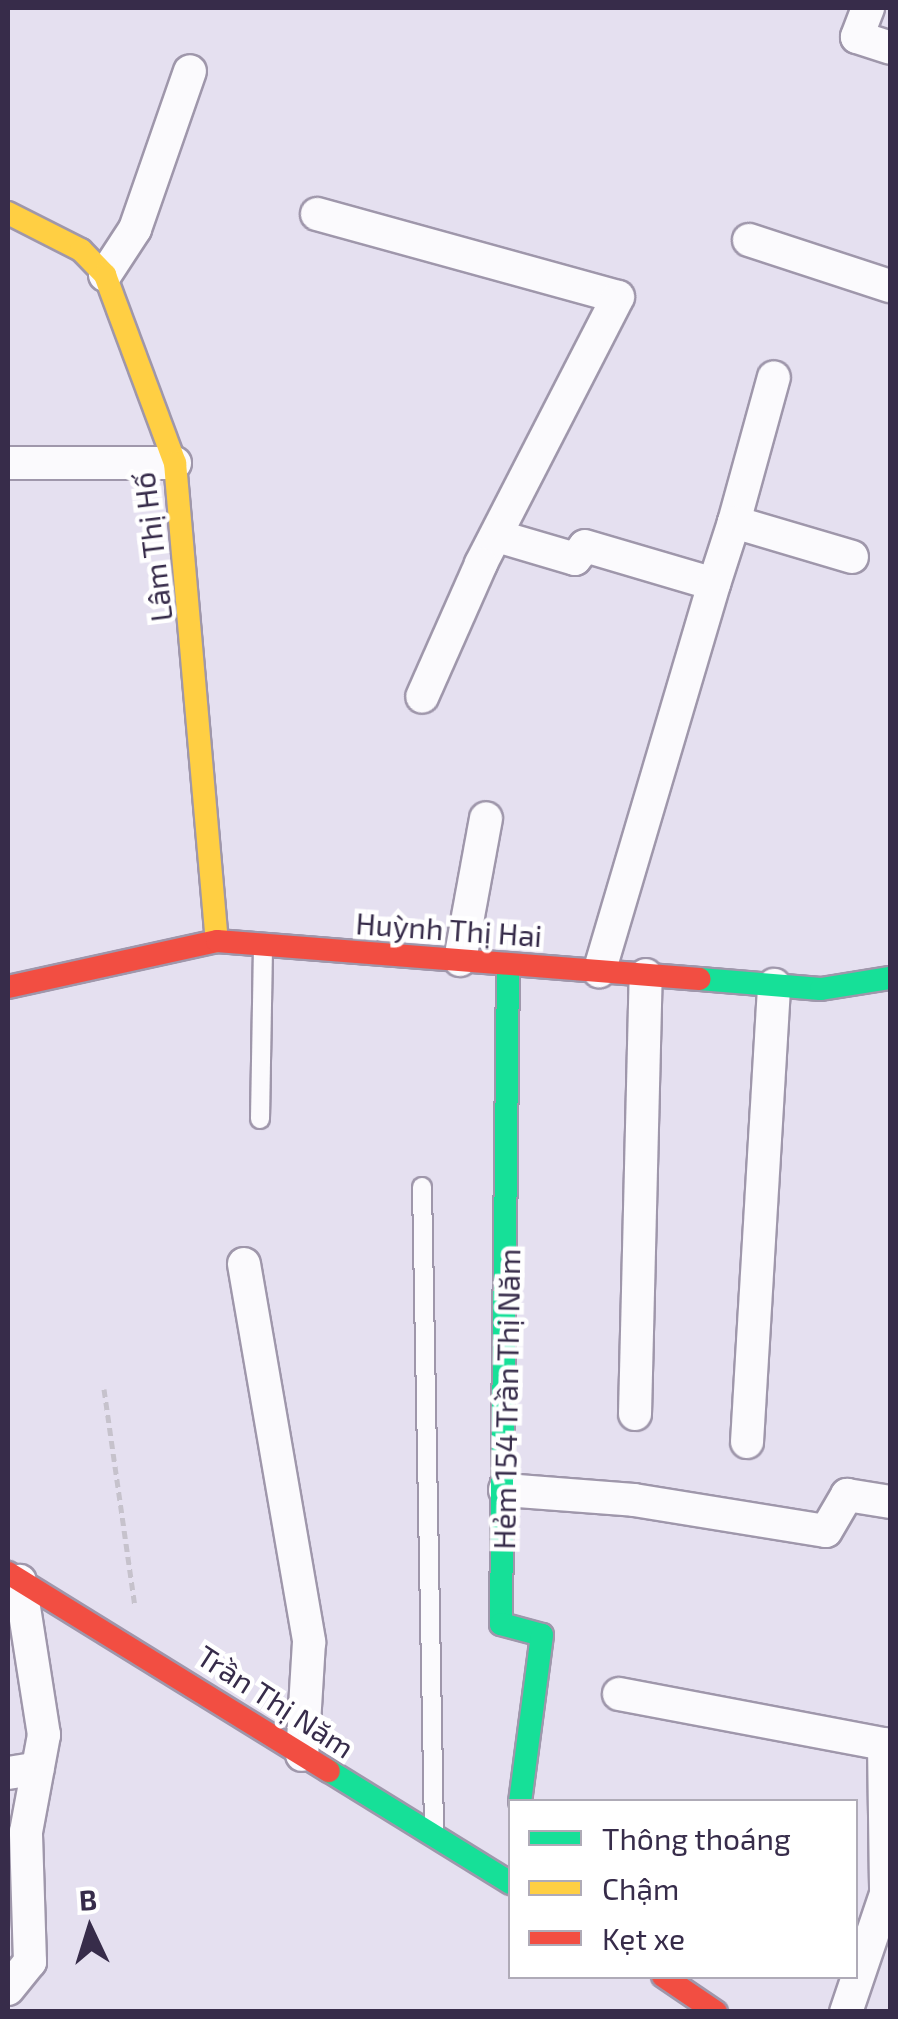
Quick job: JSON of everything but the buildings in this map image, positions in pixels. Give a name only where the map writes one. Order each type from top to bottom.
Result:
[{"type":"street","points":[[868,8],[857,37],[890,48]]},
{"type":"street","points":[[105,275],[135,229],[190,71]]},
{"type":"street","name":"Lâm Thị Hố","points":[[8,213],[81,250],[105,275],[175,463],[185,522],[216,941]]},
{"type":"street","points":[[318,214],[618,297],[497,536],[422,696]]},
{"type":"street","points":[[749,240],[890,286]]},
{"type":"street","points":[[599,971],[774,378]]},
{"type":"street","points":[[8,463],[175,463]]},
{"type":"street","points":[[734,522],[852,557]]},
{"type":"street","points":[[497,536],[576,559],[585,546],[714,584]]},
{"type":"street","points":[[460,960],[486,818]]},
{"type":"street","name":"Huỳnh Thị Hai","points":[[8,987],[216,941],[821,989],[890,978]]},
{"type":"street","name":"Hẻm 154 Trần Thị Năm","points":[[508,964],[501,1624],[542,1635],[520,1799]]},
{"type":"street","points":[[635,1414],[646,975]]},
{"type":"street","points":[[747,1442],[774,985]]},
{"type":"street","points":[[244,1264],[309,1642],[302,1754]]},
{"type":"street","points":[[505,1490],[634,1500],[826,1531],[848,1496],[890,1502]]},
{"type":"street","points":[[8,1989],[30,1962],[23,1771],[44,1734],[14,1577]]},
{"type":"street","name":"Trần Thị Năm","points":[[14,1577],[141,1650],[302,1754],[508,1879]]},
{"type":"street","points":[[619,1694],[888,1735],[886,1894],[858,1977]]},
{"type":"street","points":[[667,1979],[716,2012]]},
{"type":"street","points":[[846,2012],[857,1979]]},
{"type":"lane","points":[[260,1119],[263,945]]},
{"type":"lane","points":[[422,1187],[434,1836]]},
{"type":"path","points":[[104,1389],[141,1650]]},
{"type":"traffic: fast","points":[[508,964],[501,1624],[542,1635],[520,1799]]},
{"type":"traffic: fast","points":[[700,979],[821,989],[890,978]]},
{"type":"traffic: fast","points":[[329,1771],[508,1882]]},
{"type":"traffic: slow","points":[[8,213],[81,250],[105,275],[175,463],[217,941]]},
{"type":"traffic: jam","points":[[8,987],[217,941],[700,979]]},
{"type":"traffic: jam","points":[[8,1573],[329,1771]]},
{"type":"traffic: jam","points":[[667,1979],[716,2012]]}]
